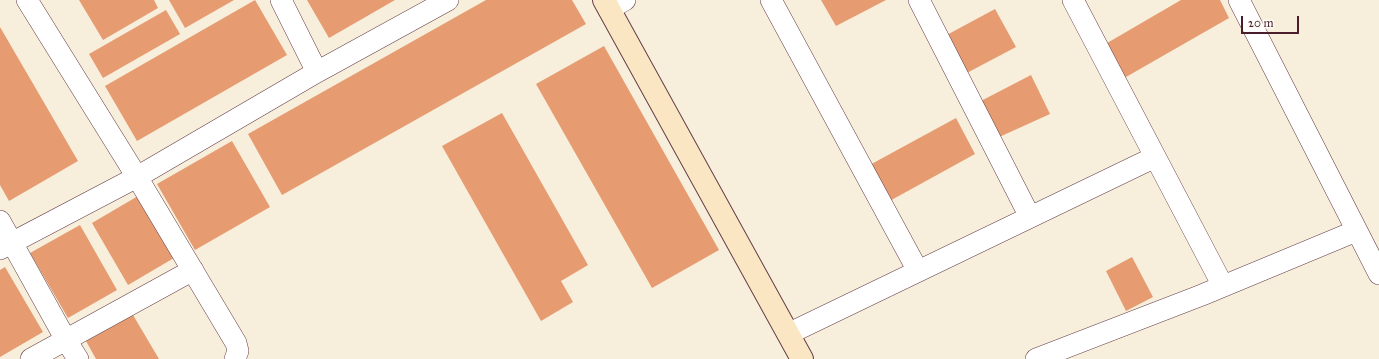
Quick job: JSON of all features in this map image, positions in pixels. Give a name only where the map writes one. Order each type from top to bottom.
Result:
[{"type":"street","points":[[27,0],[137,177],[236,343],[238,351],[235,359]]},
{"type":"street","points":[[281,0],[317,72]]},
{"type":"street","points":[[6,246],[137,177],[317,72],[448,0]]},
{"type":"street","points":[[771,0],[918,271]]},
{"type":"street","points":[[919,0],[1030,217]]},
{"type":"street","points":[[1073,0],[1223,286]]},
{"type":"street","points":[[1239,0],[1379,274]]},
{"type":"street","points":[[613,3],[802,359]]},
{"type":"street","points":[[788,334],[1155,157]]},
{"type":"street","points":[[0,221],[6,246],[78,359]]},
{"type":"street","points":[[1036,359],[1223,286],[1356,231]]},
{"type":"street","points":[[31,359],[193,270]]},
{"type":"building","points":[[79,0],[154,0],[158,8],[103,40]]},
{"type":"building","points":[[169,0],[234,0],[185,28]]},
{"type":"building","points":[[255,0],[287,55],[137,141],[105,86]]},
{"type":"building","points":[[307,0],[395,0],[329,38]]},
{"type":"building","points":[[486,0],[572,0],[586,24],[282,195],[248,134]]},
{"type":"building","points":[[821,0],[886,0],[836,26]]},
{"type":"building","points":[[1181,0],[1220,0],[1229,18],[1119,81],[1102,46]]},
{"type":"building","points":[[995,9],[1016,47],[963,75],[943,37]]},
{"type":"building","points":[[166,10],[180,34],[103,78],[89,54]]},
{"type":"building","points":[[0,27],[78,161],[9,201],[0,185]]},
{"type":"building","points":[[604,46],[719,250],[652,288],[536,84]]},
{"type":"building","points":[[1031,75],[1050,114],[997,138],[977,103]]},
{"type":"building","points":[[502,113],[588,265],[561,281],[573,302],[541,321],[442,146]]},
{"type":"building","points":[[956,118],[975,154],[886,203],[866,167]]},
{"type":"building","points":[[232,141],[270,207],[195,250],[157,184]]},
{"type":"building","points":[[138,196],[174,258],[128,285],[92,223]]},
{"type":"building","points":[[80,225],[117,290],[68,318],[30,253]]},
{"type":"building","points":[[1132,257],[1153,297],[1126,311],[1106,271]]},
{"type":"building","points":[[5,267],[43,332],[0,357],[0,270]]},
{"type":"building","points":[[133,315],[159,359],[96,359],[86,341]]}]
